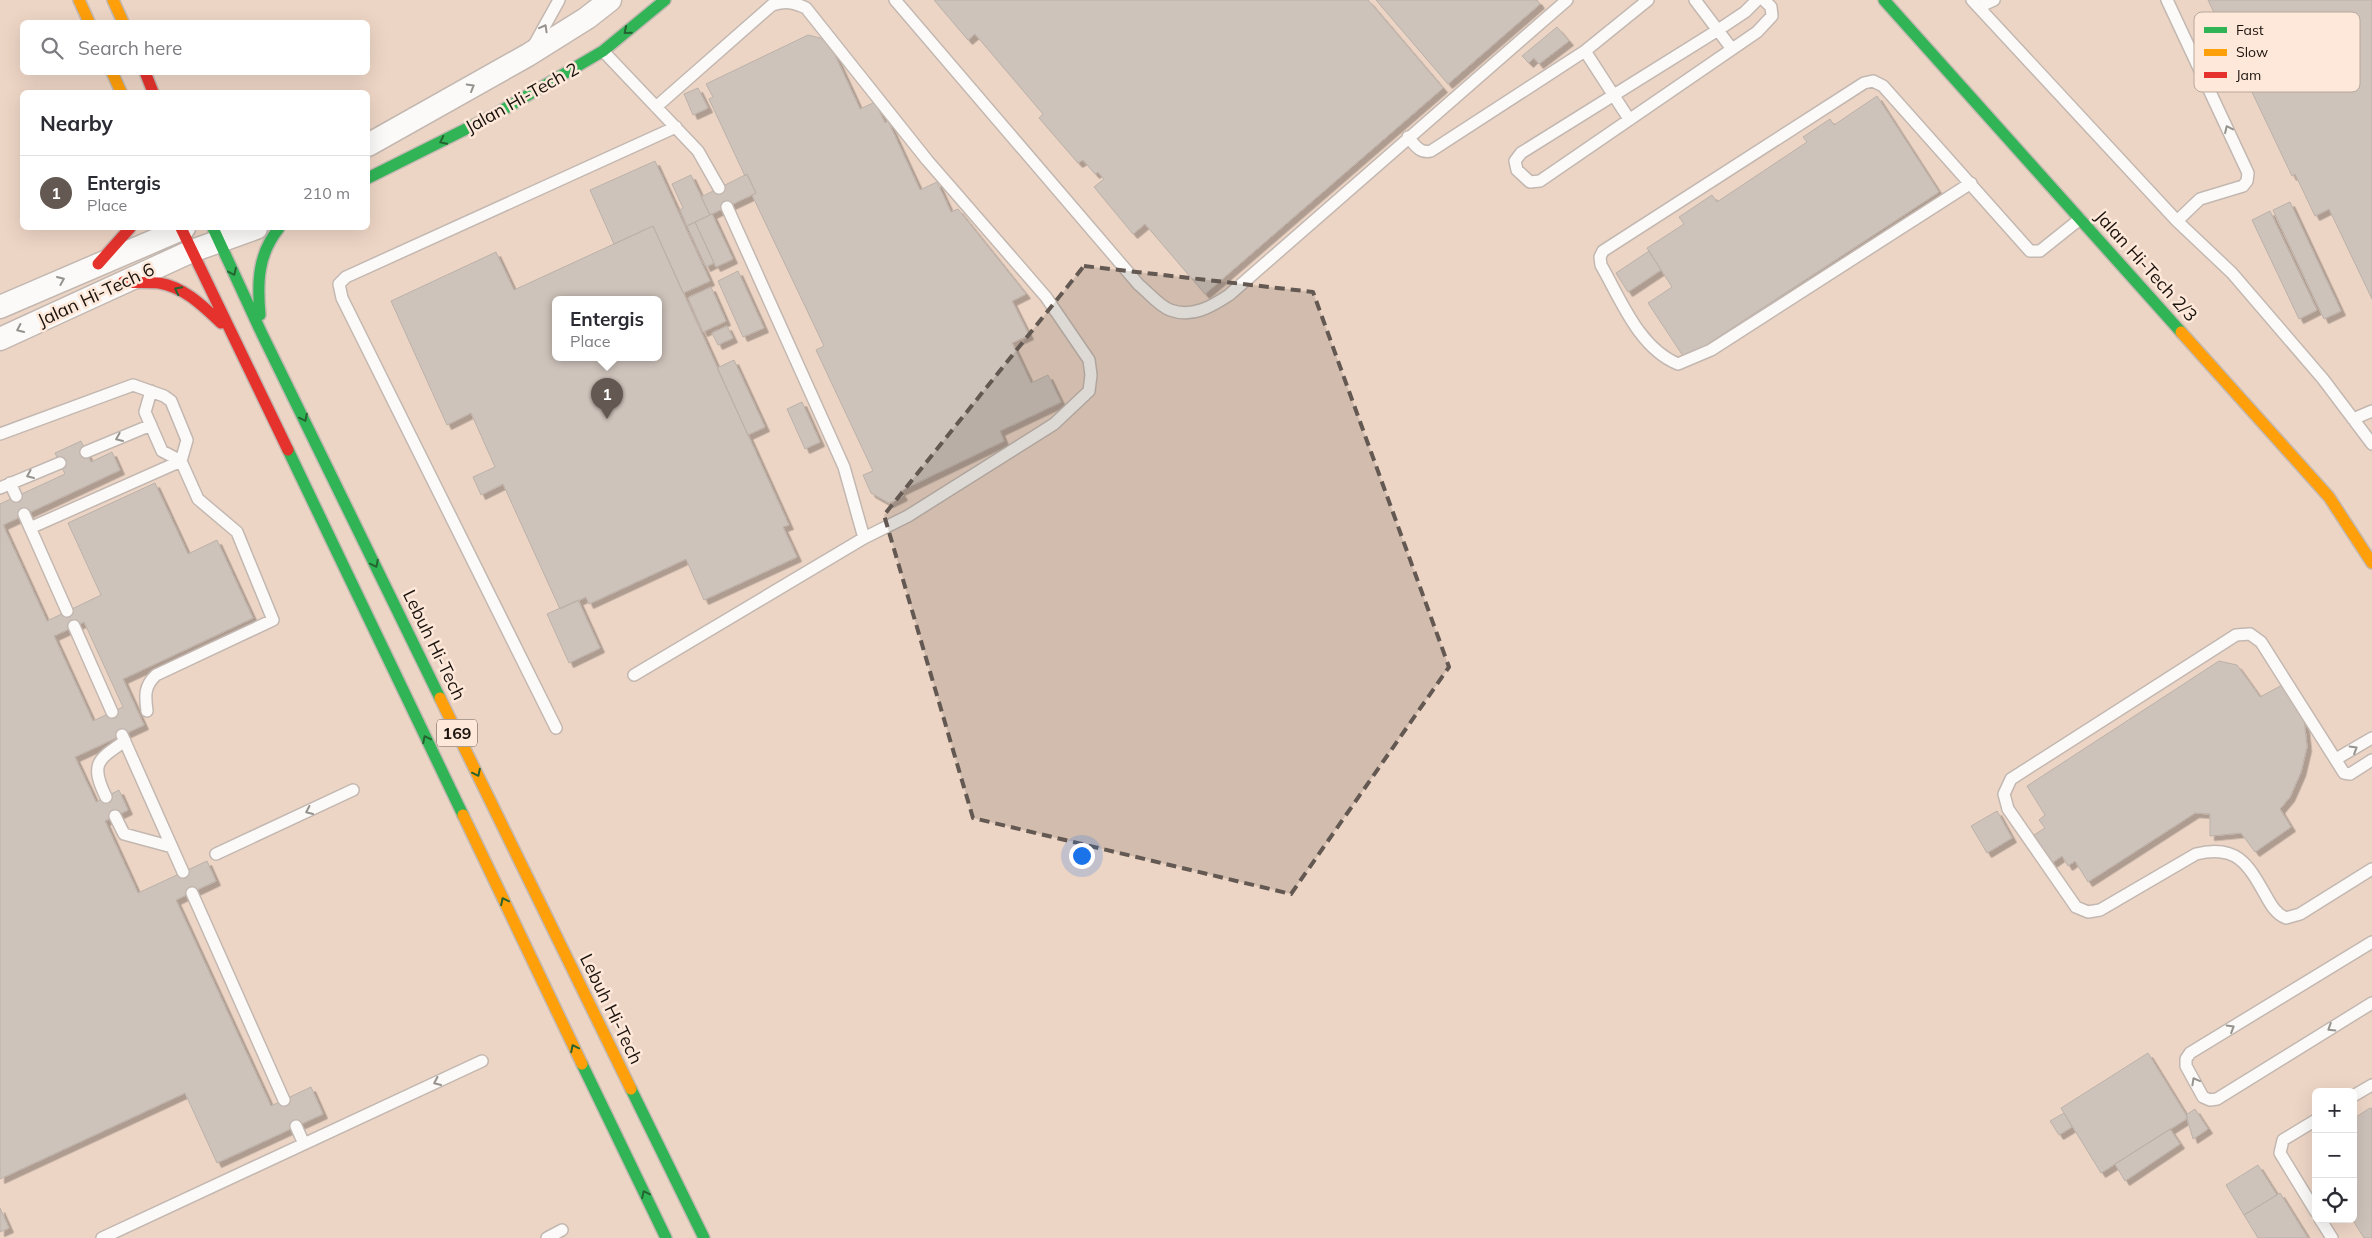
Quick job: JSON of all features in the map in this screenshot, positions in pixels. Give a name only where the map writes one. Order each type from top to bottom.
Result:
[{"type":"main road","points":[[79,0],[89,20]]},
{"type":"main road","points":[[113,0],[122,20]]},
{"type":"main road","name":"Jalan Hi-Tech 2","points":[[370,177],[494,115],[603,51],[665,0]]},
{"type":"main road","name":"Jalan Hi-Tech 2/3","points":[[1884,0],[2328,497],[2372,563]]},
{"type":"main road","points":[[113,75],[120,90]]},
{"type":"main road","points":[[146,75],[153,90]]},
{"type":"main road","points":[[98,264],[128,230]]},
{"type":"main road","name":"169","points":[[183,230],[666,1238]]},
{"type":"main road","points":[[262,334],[257,291],[259,264],[270,238],[278,230]]},
{"type":"main road","name":"Lebuh Hi-Tech","points":[[216,235],[262,334],[704,1238]]},
{"type":"main road","points":[[123,282],[160,283],[180,290],[202,305],[230,331]]},
{"type":"street","name":"Jalan Hi-Tech 2","points":[[370,144],[528,55],[587,18],[610,0]]},
{"type":"street","name":"Jalan Hi-Tech 6","points":[[0,307],[177,230]]},
{"type":"street","points":[[192,251],[216,235],[245,230]]},
{"type":"street","name":"Jalan Hi-Tech 6","points":[[0,338],[192,251]]},
{"type":"lane","points":[[528,55],[558,0]]},
{"type":"lane","points":[[895,0],[1139,285],[1169,309],[1189,312],[1209,308],[1229,294],[1567,0]]},
{"type":"lane","points":[[1408,138],[1425,153],[1431,151],[1585,51],[1648,0]]},
{"type":"lane","points":[[1695,0],[1732,49]]},
{"type":"lane","points":[[1756,0],[1745,12],[1718,30],[1521,153],[1516,161],[1517,170],[1530,182],[1540,181],[1757,32],[1772,16],[1771,8],[1764,0]]},
{"type":"lane","points":[[1975,4],[1994,0]]},
{"type":"lane","points":[[2167,0],[2194,58]]},
{"type":"lane","points":[[634,675],[864,538],[908,516],[1054,424],[1088,391],[1091,375],[1088,360],[1046,297],[927,160],[806,8],[794,2],[784,1],[772,5],[656,107]]},
{"type":"lane","points":[[1975,4],[2177,221],[2232,273],[2323,379],[2372,444]]},
{"type":"lane","points":[[603,51],[698,151],[719,188]]},
{"type":"lane","points":[[1585,51],[1629,119]]},
{"type":"lane","points":[[1971,184],[1711,350],[1678,364],[1662,358],[1642,336],[1601,265],[1600,257],[1604,251],[1864,83],[1873,82],[1883,86],[1971,184],[2030,251],[2040,251],[2080,219]]},
{"type":"lane","points":[[2177,221],[2200,199],[2243,186],[2247,181],[2248,174],[2210,92]]},
{"type":"lane","points":[[556,728],[342,298],[339,284],[346,277],[676,128]]},
{"type":"lane","points":[[727,207],[844,467],[864,538]]},
{"type":"lane","points":[[0,434],[133,385],[171,401],[188,440],[181,460],[30,528]]},
{"type":"lane","points":[[148,711],[145,696],[148,683],[156,675],[273,620],[237,532],[198,499],[181,460],[162,451],[145,412],[151,391]]},
{"type":"lane","points":[[2353,419],[2372,411]]},
{"type":"lane","points":[[86,452],[151,424]]},
{"type":"lane","points":[[16,496],[5,486],[60,463]]},
{"type":"lane","points":[[24,514],[67,611]]},
{"type":"lane","points":[[74,626],[112,712]]},
{"type":"lane","points":[[2372,760],[2350,774],[2344,773],[2261,642],[2250,634],[2236,635],[2011,779],[2004,794],[2008,809],[2076,907],[2088,912],[2100,910],[2196,854],[2210,851],[2225,852],[2242,859],[2272,907],[2279,915],[2286,918],[2300,914],[2372,869]]},
{"type":"lane","points":[[106,797],[97,778],[98,766],[103,756],[124,738],[183,872]]},
{"type":"lane","points":[[2336,759],[2372,738]]},
{"type":"lane","points":[[216,854],[353,790]]},
{"type":"lane","points":[[115,816],[124,834],[172,847]]},
{"type":"lane","points":[[192,892],[284,1100]]},
{"type":"lane","points":[[2372,942],[2190,1053],[2186,1059],[2186,1066],[2203,1097],[2210,1100],[2217,1099],[2372,1003]]},
{"type":"lane","points":[[102,1238],[482,1061]]},
{"type":"lane","points":[[2357,1094],[2372,1085]]},
{"type":"lane","points":[[2312,1122],[2283,1140],[2280,1153],[2312,1205]]},
{"type":"lane","points":[[296,1126],[304,1144]]},
{"type":"lane","points":[[2323,1223],[2332,1238]]},
{"type":"lane","points":[[547,1238],[562,1230]]},
{"type":"highlighted area","points":[[1084,266],[1313,292],[1449,667],[1291,894],[973,818],[884,515]]},
{"type":"shaded area","points":[[0,0],[2372,0],[2372,1238],[0,1238]]},
{"type":"building","points":[[934,0],[1368,0],[1443,88],[1205,294],[1145,224],[1133,234],[1094,187],[1104,179],[1098,172],[1095,174],[1083,160],[1078,163],[1039,118],[1043,114],[975,34],[968,40]]},
{"type":"building","points":[[1376,0],[1537,0],[1540,4],[1448,84]]},
{"type":"building","points":[[2208,0],[2372,0],[2372,299],[2329,209],[2315,216],[2295,174],[2292,176],[2252,92],[2360,92],[2360,12],[2214,12]]},
{"type":"building","points":[[1557,27],[1569,41],[1539,64],[1534,58],[1529,63],[1522,56]]},
{"type":"building","points":[[808,35],[828,40],[860,109],[875,102],[885,123],[888,121],[920,190],[937,182],[951,212],[958,209],[1026,294],[1012,301],[1029,335],[1012,343],[1031,383],[1048,375],[1061,402],[1000,431],[1004,441],[900,491],[903,496],[889,503],[871,493],[863,475],[873,471],[816,350],[824,346],[752,195],[756,193],[747,174],[745,176],[709,99],[713,97],[706,84]]},
{"type":"building","points":[[698,88],[708,108],[693,115],[684,94]]},
{"type":"building","points":[[1877,96],[1939,192],[1685,359],[1648,303],[1672,287],[1647,248],[1684,224],[1679,217],[1712,195],[1717,202],[1807,142],[1803,137],[1830,119],[1834,125]]},
{"type":"building","points":[[655,161],[710,281],[683,293],[653,226],[614,244],[590,190]]},
{"type":"building","points":[[747,174],[756,193],[710,215],[701,197]]},
{"type":"building","points":[[691,175],[710,215],[687,226],[680,210],[683,208],[672,184]]},
{"type":"building","points":[[2290,202],[2341,311],[2324,319],[2273,210]]},
{"type":"building","points":[[2270,211],[2317,310],[2299,319],[2252,220]]},
{"type":"building","points":[[712,214],[733,259],[716,267],[695,222]]},
{"type":"building","points":[[695,222],[714,263],[706,267],[687,226]]},
{"type":"building","points":[[653,226],[789,525],[783,527],[797,557],[704,600],[686,559],[589,604],[586,597],[560,609],[503,484],[481,495],[473,477],[495,467],[471,413],[447,425],[391,301],[496,252],[514,290]]},
{"type":"building","points":[[1649,251],[1661,270],[1628,292],[1616,273]]},
{"type":"building","points":[[738,271],[764,328],[743,337],[718,281]]},
{"type":"building","points":[[711,287],[726,321],[703,332],[688,298]]},
{"type":"building","points":[[727,326],[733,338],[718,345],[712,333]]},
{"type":"building","points":[[734,360],[765,427],[748,435],[717,368]]},
{"type":"building","points":[[802,402],[820,442],[805,449],[787,409]]},
{"type":"building","points":[[81,441],[91,462],[112,452],[120,470],[3,525],[47,621],[101,595],[68,523],[155,483],[188,554],[217,540],[253,618],[123,679],[144,725],[75,757],[96,802],[119,790],[128,810],[105,821],[138,893],[207,861],[216,881],[176,900],[271,1106],[311,1087],[323,1114],[217,1163],[185,1093],[0,1179],[0,504],[65,474],[55,453]],"holes":[[[84,622],[123,707],[93,721],[54,636]]]},
{"type":"building","points":[[578,600],[600,648],[569,663],[547,614]]},
{"type":"building","points":[[2219,661],[2237,665],[2260,697],[2286,683],[2304,719],[2307,747],[2301,772],[2290,797],[2280,809],[2291,827],[2255,852],[2241,833],[2210,836],[2210,814],[2195,813],[2088,882],[2075,861],[2068,866],[2062,856],[2052,863],[2034,835],[2045,828],[2039,820],[2045,815],[2027,786]]},
{"type":"building","points":[[1997,811],[2012,838],[1987,853],[1971,826]]},
{"type":"building","points":[[2148,1053],[2188,1118],[2101,1173],[2061,1108]]},
{"type":"building","points":[[2370,1108],[2372,1109],[2372,1238],[2364,1238],[2355,1223],[2357,1223],[2357,1116]]},
{"type":"building","points":[[2195,1109],[2208,1129],[2193,1139],[2186,1115]]},
{"type":"building","points":[[2064,1113],[2072,1127],[2059,1135],[2050,1121]]},
{"type":"building","points":[[2170,1129],[2180,1144],[2125,1181],[2115,1164]]},
{"type":"building","points":[[2258,1165],[2277,1195],[2244,1215],[2226,1185]]},
{"type":"building","points":[[2280,1193],[2308,1238],[2258,1238],[2244,1215]]},
{"type":"building","points":[[0,1208],[9,1228],[0,1232]]},
{"type":"traffic: fast","points":[[370,177],[494,115],[603,51],[665,0]]},
{"type":"traffic: fast","points":[[1884,0],[2181,332]]},
{"type":"traffic: fast","points":[[214,230],[262,334],[440,698]]},
{"type":"traffic: fast","points":[[260,315],[260,269],[267,248],[278,230]]},
{"type":"traffic: fast","points":[[288,450],[463,815]]},
{"type":"traffic: fast","points":[[582,1064],[666,1238]]},
{"type":"traffic: fast","points":[[631,1089],[704,1238]]},
{"type":"traffic: slow","points":[[79,0],[88,20]]},
{"type":"traffic: slow","points":[[113,0],[122,20]]},
{"type":"traffic: slow","points":[[113,75],[120,90]]},
{"type":"traffic: slow","points":[[2181,332],[2329,497],[2372,563]]},
{"type":"traffic: slow","points":[[440,698],[631,1089]]},
{"type":"traffic: slow","points":[[463,815],[582,1064]]},
{"type":"traffic: jam","points":[[146,75],[152,90]]},
{"type":"traffic: jam","points":[[98,264],[128,230]]},
{"type":"traffic: jam","points":[[182,230],[288,450]]},
{"type":"traffic: jam","points":[[123,282],[168,285],[193,298],[221,323]]},
{"type":"place","name":"Entergis","points":[[607,419]]}]
